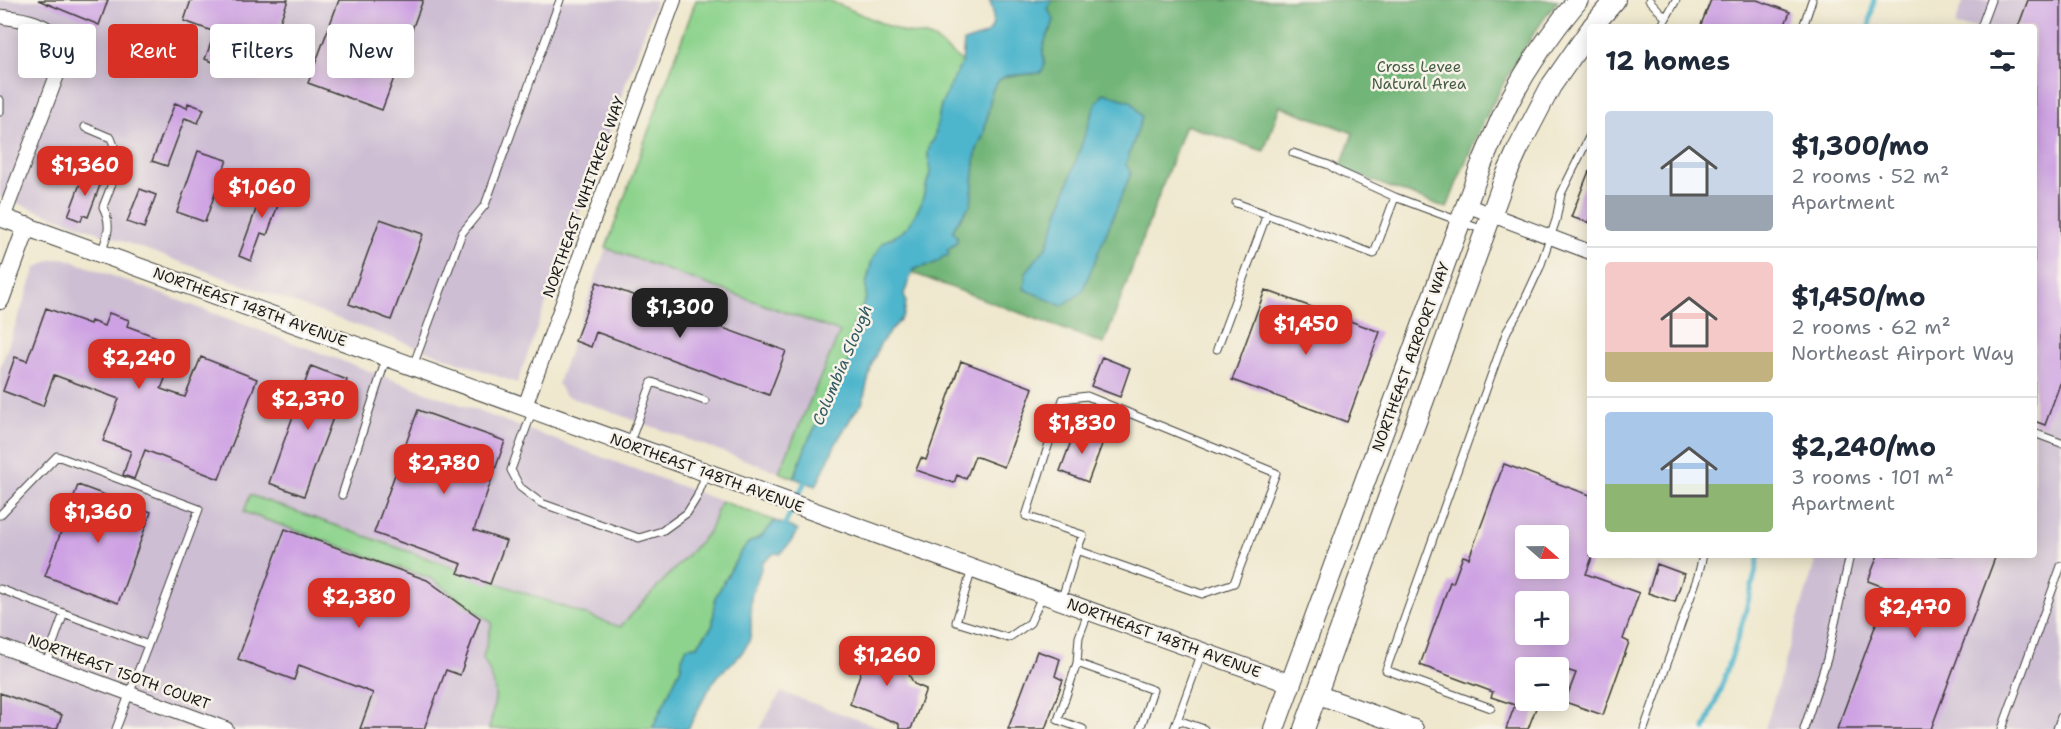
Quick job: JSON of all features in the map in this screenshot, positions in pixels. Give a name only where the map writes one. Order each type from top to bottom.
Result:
[{"type":"main road","name":"NORTHEAST AIRPORT WAY","points":[[1274,729],[1463,213],[1510,101],[1543,46],[1578,0]]},
{"type":"main road","name":"NORTHEAST AIRPORT WAY","points":[[1594,24],[1615,0]]},
{"type":"main road","name":"NORTHEAST AIRPORT WAY","points":[[1304,729],[1488,223],[1518,148],[1551,86],[1587,34]]},
{"type":"main road","name":"NORTHEAST 148TH AVENUE","points":[[1291,684],[1316,694]]},
{"type":"street","name":"NORTHEAST WHITAKER WAY","points":[[529,408],[674,0]]},
{"type":"street","points":[[2,217],[62,62],[62,42],[51,30],[23,19],[4,17]]},
{"type":"street","points":[[1463,213],[1488,223],[1550,238],[1587,251]]},
{"type":"street","name":"NORTHEAST 148TH AVENUE","points":[[2,217],[1291,684]]},
{"type":"street","points":[[0,300],[27,226]]},
{"type":"street","name":"NORTHEAST 150TH COURT","points":[[0,646],[226,729]]},
{"type":"street","name":"NORTHEAST 148TH AVENUE","points":[[1316,694],[1414,729]]},
{"type":"lane","points":[[413,366],[462,233],[485,205],[560,0]]},
{"type":"lane","points":[[1649,0],[1665,17]]},
{"type":"lane","points":[[1662,24],[1676,0]]},
{"type":"lane","points":[[1804,24],[1812,0]]},
{"type":"lane","points":[[1982,24],[1991,0]]},
{"type":"lane","points":[[0,100],[0,112]]},
{"type":"lane","points":[[85,127],[111,138],[117,151],[118,165],[103,207],[109,218],[110,230],[101,254]]},
{"type":"lane","points":[[1491,708],[1386,670],[1507,331],[1521,308],[1540,267],[1561,194],[1587,141]]},
{"type":"lane","points":[[1293,153],[1329,165],[1395,197],[1463,213]]},
{"type":"lane","points":[[1236,203],[1374,254],[1395,197]]},
{"type":"lane","points":[[1217,349],[1267,214]]},
{"type":"lane","points":[[342,495],[387,356]]},
{"type":"lane","points":[[629,445],[652,382],[705,401]]},
{"type":"lane","points":[[1061,601],[1077,550],[1083,535],[1026,516],[1063,399],[1088,396],[1276,473],[1234,583],[1202,594],[1077,550]]},
{"type":"lane","points":[[529,408],[511,470],[520,487],[541,503],[639,538],[662,531],[687,513],[697,497],[706,473]]},
{"type":"lane","points":[[2037,434],[2061,443]]},
{"type":"lane","points":[[0,514],[57,456],[199,509],[116,729]]},
{"type":"lane","points":[[1644,729],[1702,558]]},
{"type":"lane","points":[[1804,729],[1827,659],[1849,558]]},
{"type":"lane","points":[[2002,729],[2061,566]]},
{"type":"lane","points":[[972,569],[956,622],[1008,638],[1030,623],[1043,594]]},
{"type":"lane","points":[[0,589],[148,645]]},
{"type":"lane","points":[[1083,729],[1058,720],[1077,663],[1079,637],[1089,611]]},
{"type":"lane","points":[[46,663],[64,613]]},
{"type":"lane","points":[[1174,729],[1202,652]]},
{"type":"lane","points":[[1077,663],[1153,690],[1140,729]]},
{"type":"lane","points":[[2057,729],[2061,717]]},
{"type":"lane","points":[[1178,720],[1204,729]]},
{"type":"shaded area","points":[[0,0],[656,0],[517,383],[0,197]]},
{"type":"shaded area","points":[[1964,0],[2061,0],[2061,729],[1765,729],[1816,558],[2037,558],[2037,24],[1955,24]]},
{"type":"shaded area","points":[[606,248],[840,332],[779,472],[564,395],[558,383]]},
{"type":"shaded area","points":[[64,258],[721,501],[709,532],[620,627],[250,496],[245,512],[432,579],[492,623],[483,658],[494,678],[496,701],[489,729],[0,729],[0,368],[36,268],[51,260]]},
{"type":"shaded area","points":[[781,692],[884,729],[759,729]]},
{"type":"green space","points":[[696,0],[828,0],[902,32],[934,39],[962,62],[941,105],[934,140],[930,144],[928,153],[930,173],[921,204],[909,225],[902,232],[882,243],[872,260],[866,285],[866,298],[852,336],[853,346],[845,377],[809,438],[794,478],[779,472],[840,332],[606,248]]},
{"type":"green space","name":"Cross Levee Natural Area","points":[[1052,0],[1558,0],[1524,49],[1495,100],[1469,153],[1447,208],[1340,169],[1353,133],[1280,106],[1264,151],[1185,125],[1104,344],[912,273],[918,268],[938,261],[956,243],[957,236],[953,232],[971,195],[976,152],[984,133],[992,90],[999,80],[1006,76],[1040,73],[1045,37],[1051,31],[1052,16],[1048,9]]},
{"type":"green space","points":[[250,495],[620,627],[709,532],[721,501],[775,521],[762,536],[748,543],[739,555],[715,598],[713,625],[697,646],[687,647],[681,667],[652,729],[489,729],[495,693],[492,677],[483,658],[492,623],[432,579],[244,512]]},
{"type":"water","points":[[989,0],[1052,0],[1048,9],[1054,20],[1044,44],[1044,67],[1040,73],[1006,76],[999,80],[992,90],[984,133],[976,152],[971,204],[953,231],[957,236],[957,242],[947,250],[949,253],[947,257],[943,256],[933,264],[915,269],[911,275],[904,294],[906,302],[904,315],[880,344],[872,364],[862,404],[837,441],[816,486],[794,478],[809,438],[845,377],[853,346],[853,328],[866,298],[866,285],[872,260],[882,243],[902,232],[909,225],[921,204],[930,173],[928,153],[930,144],[934,140],[941,105],[962,62],[964,42],[986,34],[992,27],[993,11]]},
{"type":"water","points":[[1104,93],[1132,102],[1142,117],[1126,164],[1131,173],[1082,292],[1062,306],[1024,289],[1026,272],[1047,246],[1095,105]]},
{"type":"water","points":[[775,521],[798,530],[780,554],[775,553],[762,563],[752,594],[751,631],[746,647],[713,682],[688,729],[652,729],[681,667],[687,647],[697,646],[713,625],[715,598],[739,555],[748,543],[762,536]]},
{"type":"building","points":[[38,0],[108,0],[99,25]]},
{"type":"building","points":[[191,0],[288,0],[279,24],[210,24],[210,30],[198,24],[184,21]]},
{"type":"building","points":[[339,0],[423,0],[414,24],[330,24]]},
{"type":"building","points":[[1711,0],[1757,0],[1790,12],[1785,24],[1701,24]]},
{"type":"building","points":[[2028,0],[2061,0],[2061,381],[2045,425],[2037,422],[2037,24],[2019,24]]},
{"type":"building","points":[[327,32],[327,78],[394,78],[382,110],[308,83],[310,78],[315,78],[315,64]]},
{"type":"building","points":[[210,46],[210,61],[205,59]]},
{"type":"building","points":[[175,103],[187,108],[188,103],[204,109],[198,123],[185,118],[167,166],[152,161]]},
{"type":"building","points":[[198,151],[227,160],[205,222],[177,212]]},
{"type":"building","points":[[84,173],[102,180],[88,217],[83,215],[81,221],[68,216]]},
{"type":"building","points":[[1587,176],[1587,222],[1571,217]]},
{"type":"building","points":[[266,182],[284,189],[267,235],[261,233],[251,261],[239,256]]},
{"type":"building","points":[[140,189],[156,195],[144,228],[127,222]]},
{"type":"building","points":[[380,219],[423,234],[391,320],[349,304]]},
{"type":"building","points":[[597,282],[786,351],[769,395],[596,332],[591,347],[575,341]]},
{"type":"building","points":[[1265,290],[1380,332],[1347,422],[1232,380]]},
{"type":"building","points":[[46,308],[90,324],[91,321],[104,326],[109,313],[129,320],[127,326],[178,345],[161,389],[185,397],[201,357],[257,379],[219,479],[145,450],[134,479],[123,475],[131,451],[103,441],[119,399],[54,375],[43,406],[3,391],[15,357],[27,361]]},
{"type":"building","points":[[1102,357],[1130,368],[1120,397],[1091,386]]},
{"type":"building","points":[[961,361],[1033,388],[1004,467],[975,456],[966,479],[957,475],[954,483],[916,470],[921,458],[926,460]]},
{"type":"building","points":[[311,366],[347,380],[304,496],[269,483]]},
{"type":"building","points":[[418,410],[505,441],[474,530],[506,541],[490,584],[458,573],[462,564],[374,533]]},
{"type":"building","points":[[1076,428],[1104,439],[1088,482],[1060,471]]},
{"type":"building","points":[[1504,464],[1587,494],[1587,558],[1592,558],[1586,574],[1639,593],[1623,639],[1629,642],[1603,715],[1569,703],[1569,691],[1576,673],[1569,671],[1569,657],[1515,657],[1515,705],[1491,697],[1493,692],[1420,665],[1450,582],[1453,583],[1463,556],[1469,558]]},
{"type":"building","points":[[78,485],[151,512],[118,603],[45,576]]},
{"type":"building","points":[[285,529],[427,580],[480,618],[460,675],[446,670],[424,729],[360,729],[373,693],[299,665],[294,680],[238,659]]},
{"type":"building","points":[[1877,558],[1995,558],[1931,729],[1837,729],[1889,589],[1868,581]]},
{"type":"building","points":[[1657,564],[1684,574],[1675,602],[1648,593]]},
{"type":"building","points":[[864,642],[909,657],[905,667],[914,684],[926,689],[911,729],[899,729],[899,724],[850,704],[865,659],[859,657]]},
{"type":"building","points":[[1037,651],[1060,659],[1055,676],[1063,680],[1045,729],[1008,729]]},
{"type":"building","points":[[0,693],[62,715],[57,729],[0,729]]},
{"type":"building","points":[[1515,705],[1515,711],[1535,711],[1528,729],[1506,729]]},
{"type":"waterway","name":"Columbia Slough","points":[[1870,24],[1874,0]]},
{"type":"waterway","name":"Columbia Slough","points":[[782,531],[807,477]]},
{"type":"waterway","name":"Columbia Slough","points":[[1705,729],[1736,643],[1758,558]]}]
